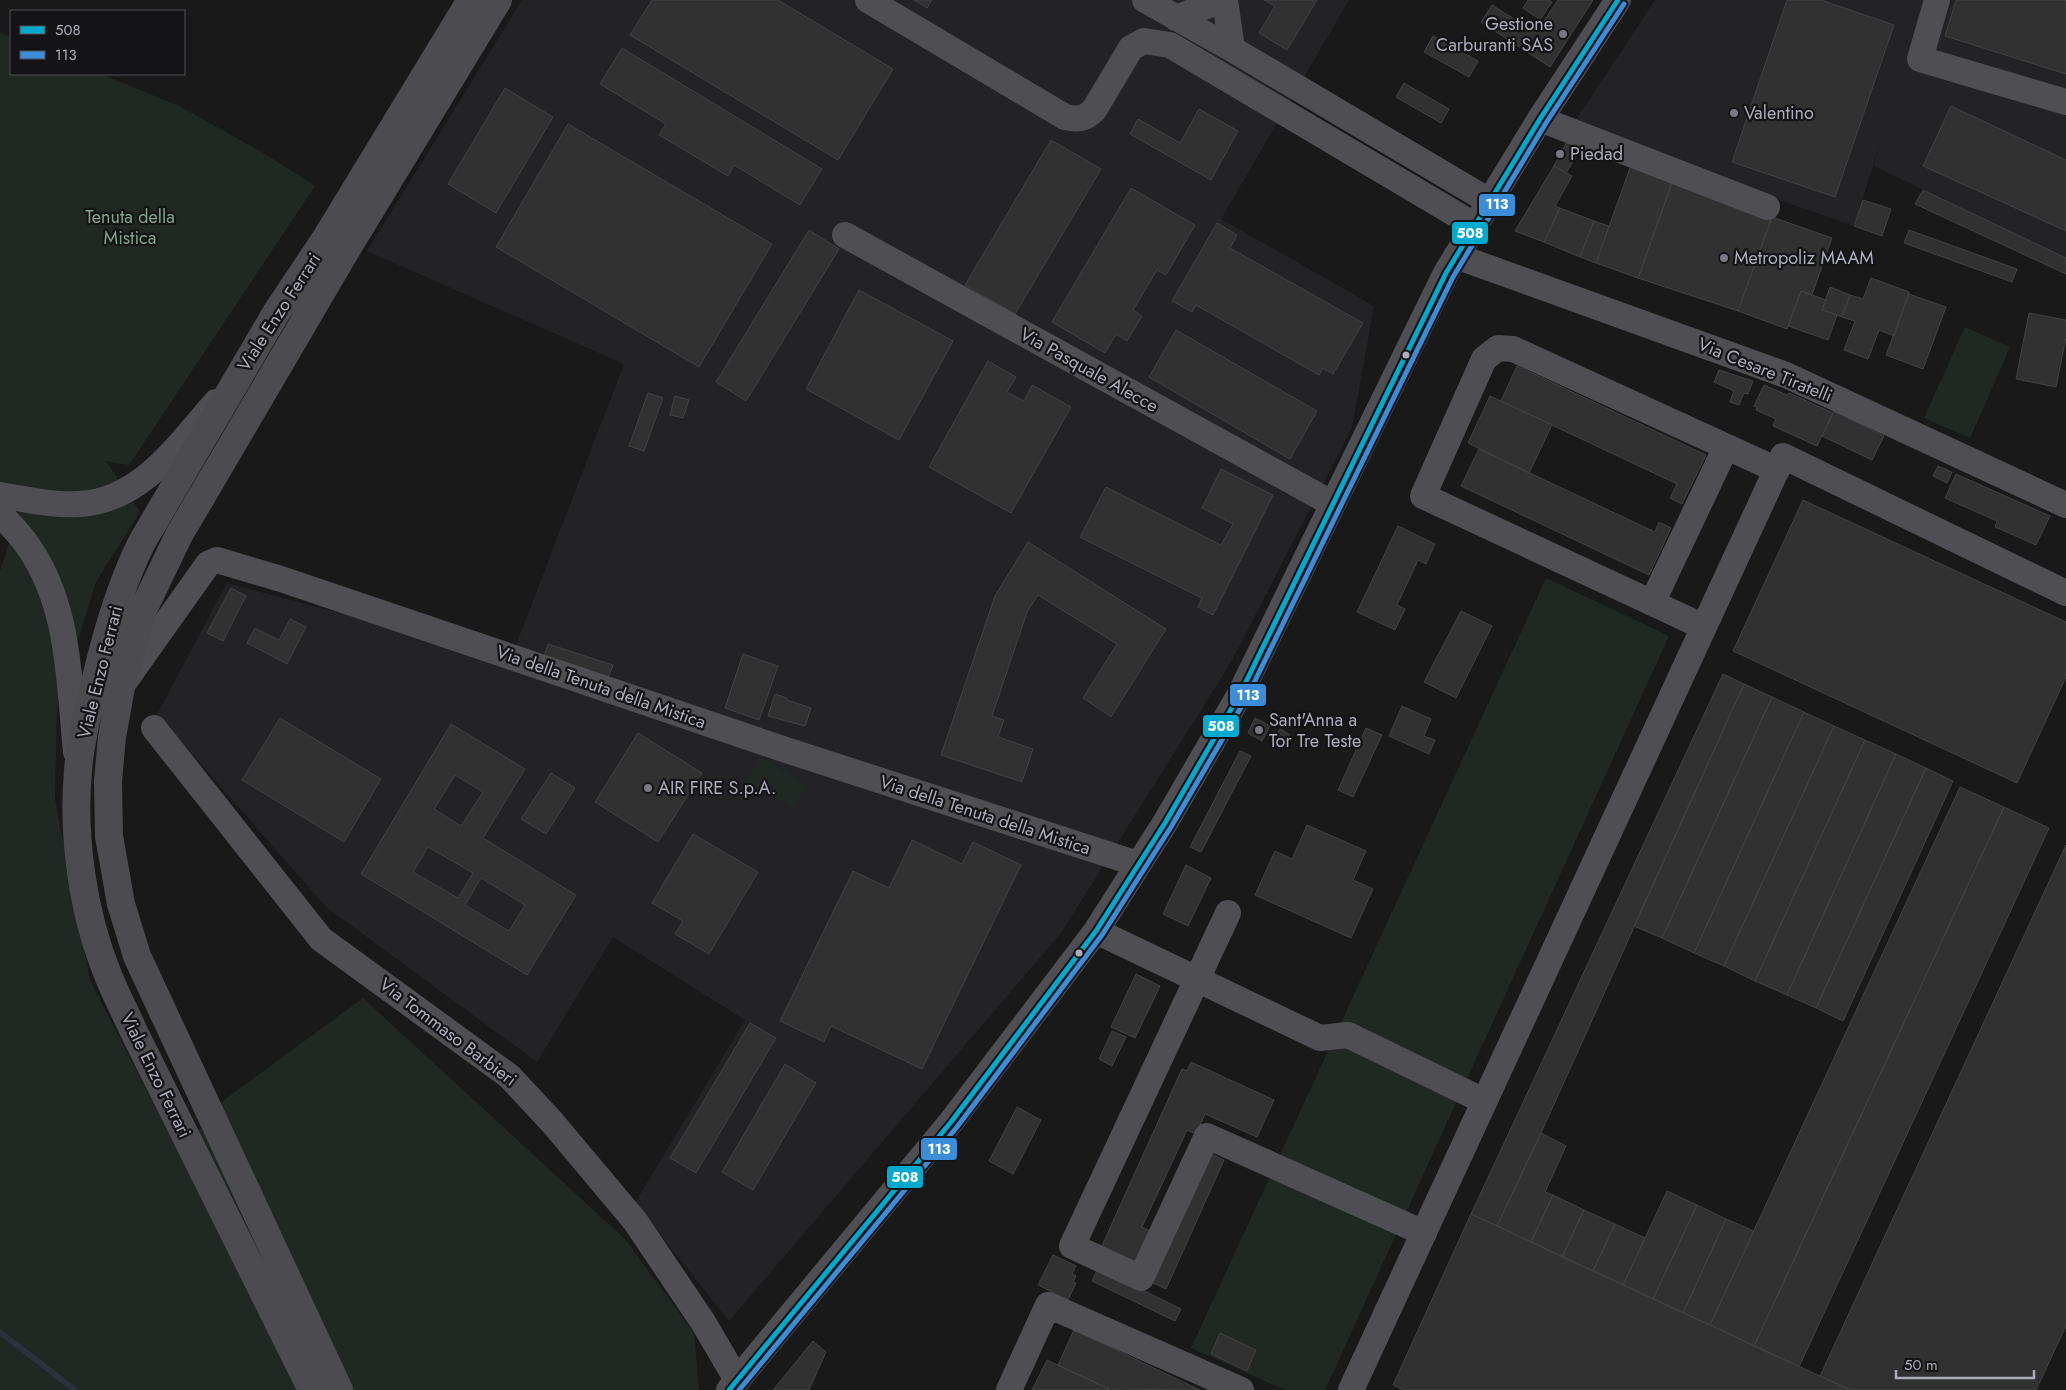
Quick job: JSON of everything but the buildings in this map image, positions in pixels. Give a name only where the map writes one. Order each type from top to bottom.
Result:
[{"type":"main road","name":"Viale Enzo Ferrari","points":[[312,1390],[135,1034],[108,974],[92,926],[80,862],[78,770],[87,714],[102,650],[130,565],[233,383],[276,313],[331,230],[471,0]]},
{"type":"main road","name":"Viale Enzo Ferrari","points":[[338,1390],[137,956],[121,904],[109,836],[108,780],[112,736],[121,686],[142,612],[179,536],[289,346],[498,0]]},
{"type":"street","points":[[868,0],[1065,118],[1073,119],[1088,116],[1094,110],[1128,52],[1140,42],[1154,41],[1170,45],[1474,225]]},
{"type":"street","points":[[1145,0],[1222,43],[1489,201]]},
{"type":"street","points":[[1176,18],[1224,0],[1222,43]]},
{"type":"street","points":[[733,1385],[951,1122],[1096,931],[1191,780],[1240,694],[1456,256],[1540,119],[1618,0]]},
{"type":"street","points":[[1937,0],[1920,59],[2066,102]]},
{"type":"street","points":[[1198,61],[1222,43]]},
{"type":"street","points":[[1540,119],[1767,207]]},
{"type":"street","name":"Via Pasquale Alecce","points":[[846,235],[1333,504]]},
{"type":"street","name":"Via Cesare Tiratelli","points":[[1456,256],[1786,374],[2066,505]]},
{"type":"street","points":[[1704,627],[1423,496],[1484,359],[1498,348],[1513,349],[1777,470]]},
{"type":"street","points":[[0,495],[78,504],[110,499],[124,493],[150,475],[233,383]]},
{"type":"street","points":[[1652,603],[1726,447]]},
{"type":"street","points":[[1351,1390],[1783,456],[2066,593]]},
{"type":"street","points":[[0,514],[30,548],[51,587],[66,643],[78,770]]},
{"type":"street","name":"Via della Tenuta della Mistica","points":[[121,686],[208,564],[218,560],[281,579],[786,750],[1138,864]]},
{"type":"street","name":"Via Tommaso Barbieri","points":[[154,728],[321,939],[509,1076],[552,1122],[635,1221],[703,1322],[733,1385]]},
{"type":"street","points":[[1228,913],[1072,1246],[1141,1278],[1208,1136],[1424,1233]]},
{"type":"street","points":[[1096,931],[1320,1038],[1348,1036],[1484,1101]]},
{"type":"street","points":[[1010,1390],[1048,1305],[1241,1390]]},
{"type":"shaded area","points":[[522,0],[1349,0],[1221,219],[1374,306],[1352,428],[1230,664],[1061,933],[729,1321],[635,1203],[745,1020],[613,937],[537,1062],[326,907],[157,714],[227,583],[511,658],[624,364],[367,251]]},
{"type":"shaded area","points":[[1655,0],[2066,0],[2066,258],[1874,166],[1880,144],[1854,226],[1571,127]]},
{"type":"green space","name":"Tenuta della Mistica","points":[[0,33],[10,37],[10,75],[103,75],[179,106],[267,155],[315,186],[129,465],[106,461],[140,512],[96,582],[57,707],[55,799],[90,980],[180,1155],[220,1103],[363,998],[625,1239],[694,1333],[699,1390],[0,1390],[0,571],[14,529],[0,526]]},
{"type":"green space","points":[[1965,327],[2010,347],[1970,438],[1924,418]]},
{"type":"green space","points":[[1546,578],[1669,636],[1325,1390],[1285,1390],[1191,1348]]},
{"type":"green space","points":[[760,757],[807,785],[793,809],[746,781]]},
{"type":"waterway","points":[[0,1332],[75,1390]]},
{"type":"transit line","name":"508","points":[[729,1390],[951,1122],[1096,931],[1165,823],[1240,694],[1446,273],[1540,119],[1618,0]]},
{"type":"transit line","name":"113","points":[[739,1390],[957,1127],[1102,935],[1171,827],[1247,697],[1453,277],[1546,123],[1624,4]]},
{"type":"place","name":"Gestione Carburanti SAS","points":[[1563,34]]},
{"type":"place","name":"Valentino","points":[[1734,113]]},
{"type":"place","name":"Piedad","points":[[1560,154]]},
{"type":"place","name":"Metropoliz MAAM","points":[[1724,258]]},
{"type":"place","name":"Sant'Anna a Tor Tre Teste","points":[[1259,730]]},
{"type":"place","name":"AIR FIRE S.p.A.","points":[[648,788]]}]
